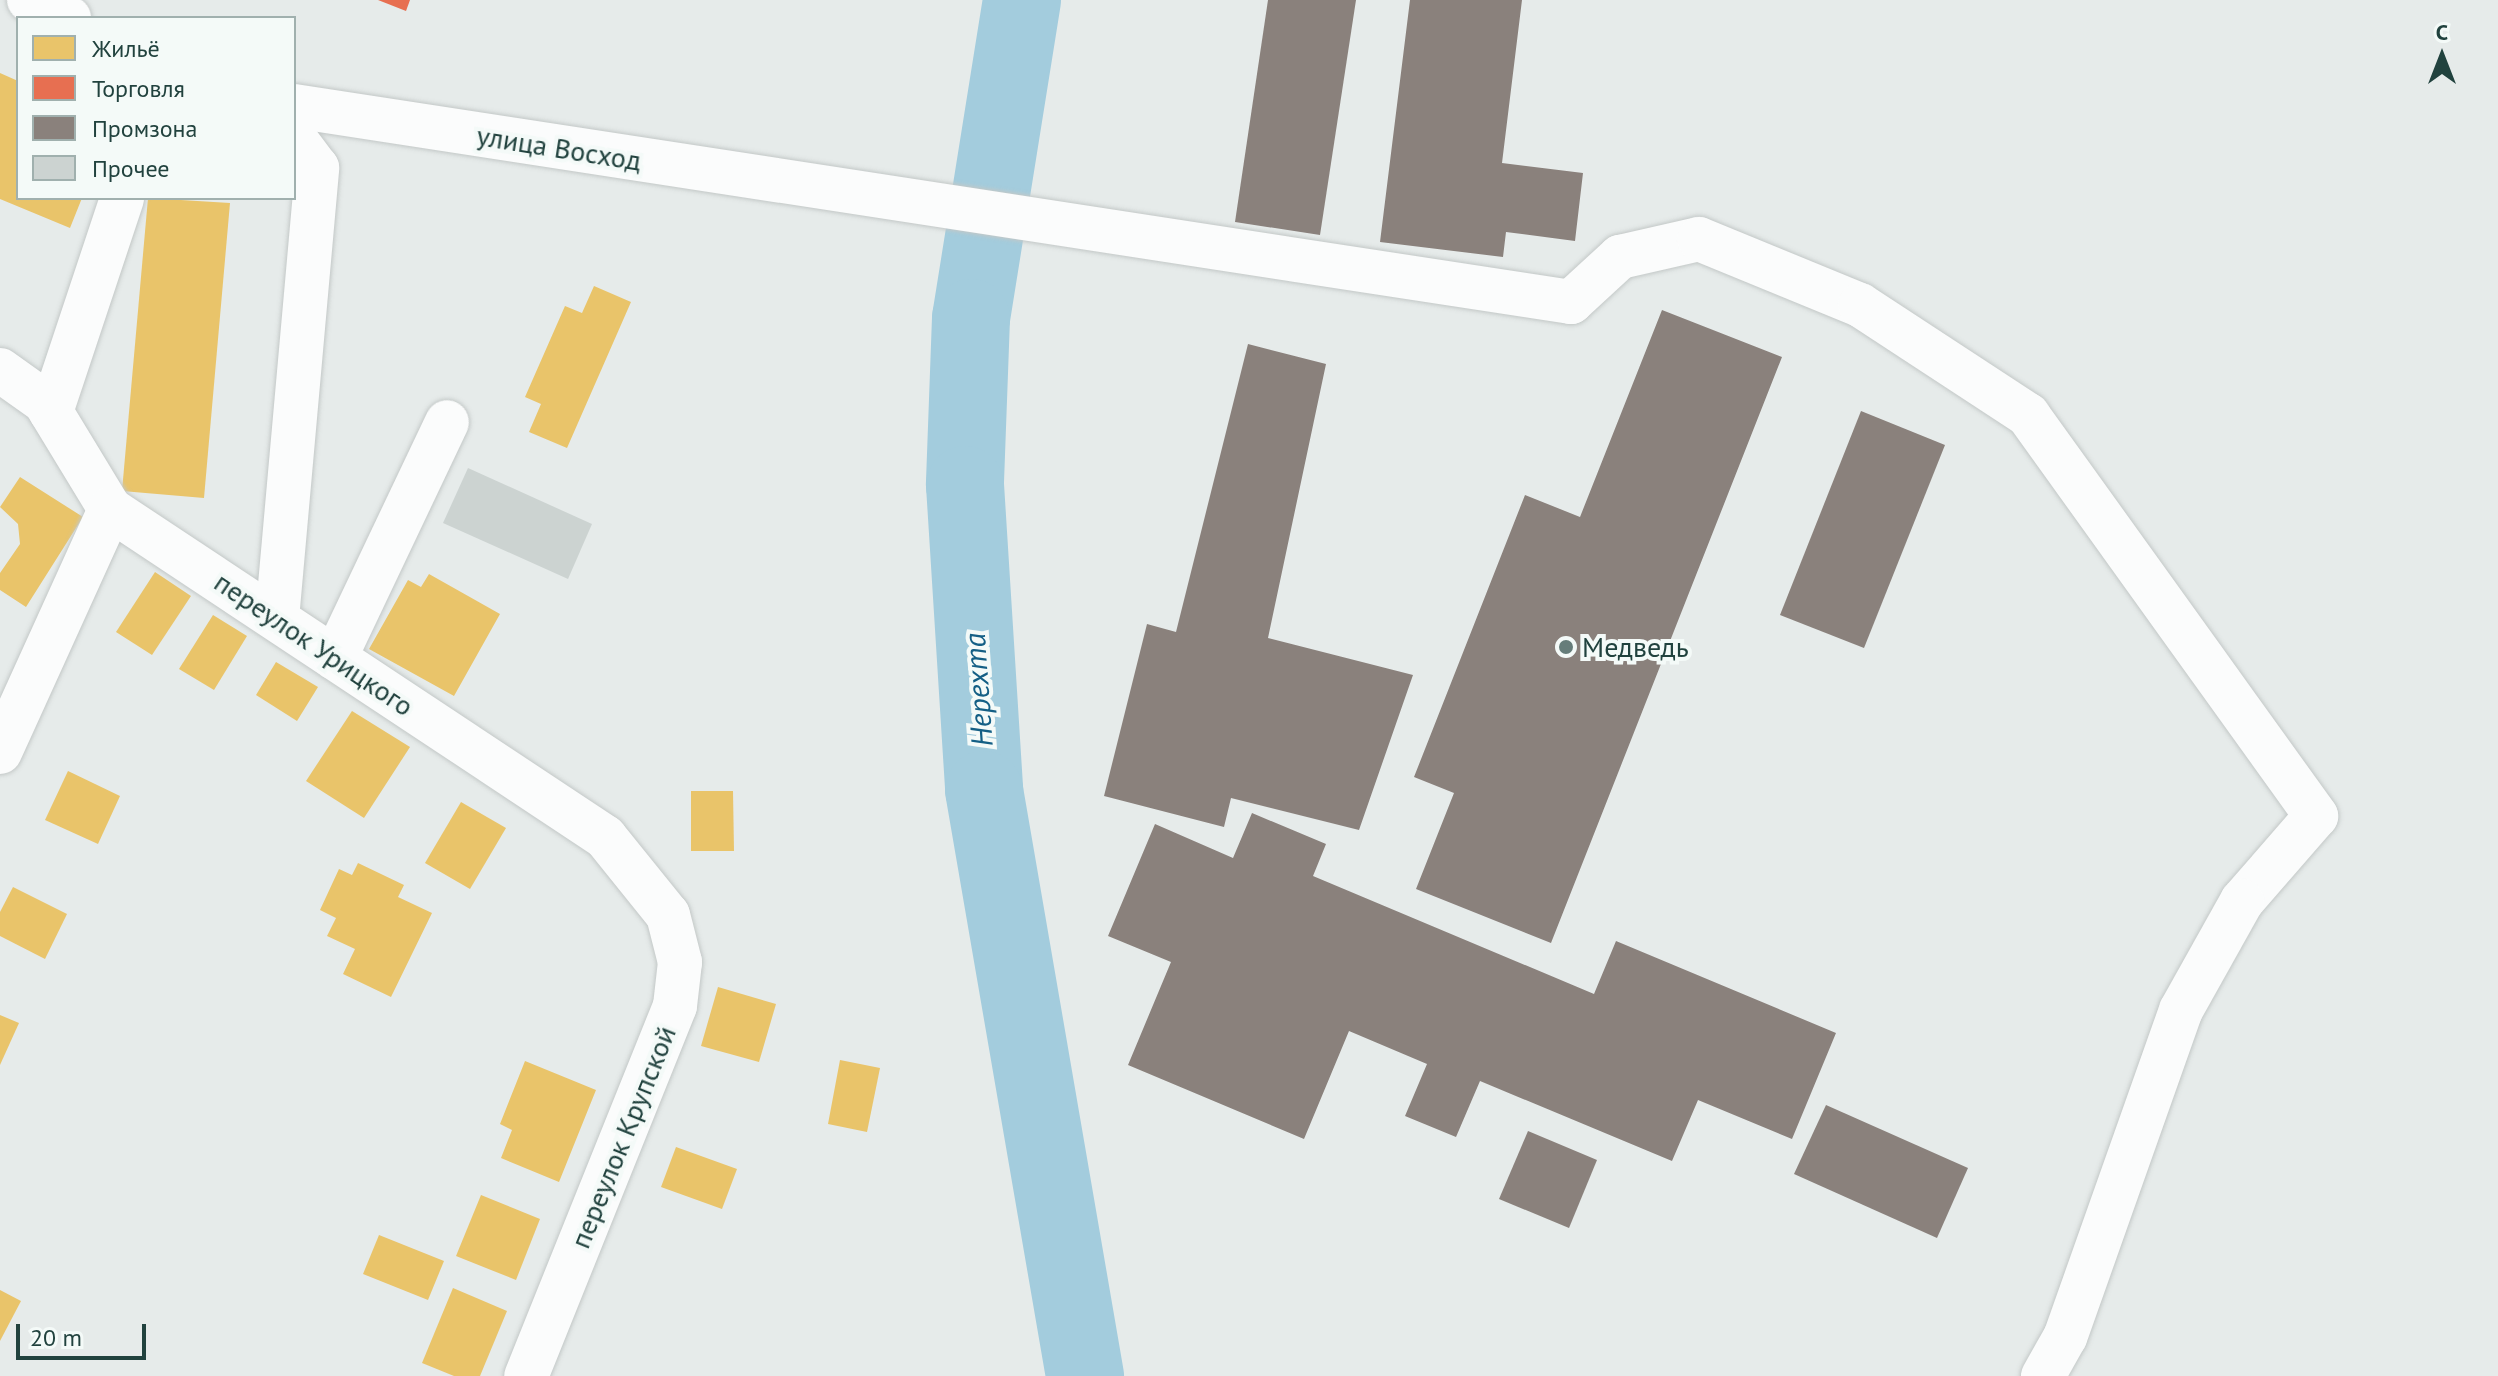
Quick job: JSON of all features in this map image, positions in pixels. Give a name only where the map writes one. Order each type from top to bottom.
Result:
[{"type":"street","points":[[29,0],[65,16]]},
{"type":"street","name":"улица Восход","points":[[296,106],[824,190],[1571,302],[1620,257],[1699,239],[1860,305],[2028,415],[2316,816],[2242,901],[2181,1010],[2065,1337],[2043,1376]]},
{"type":"street","points":[[277,619],[317,168],[296,140]]},
{"type":"street","points":[[51,412],[121,200]]},
{"type":"street","name":"переулок Урицкого","points":[[0,370],[51,412],[110,509],[605,837],[655,894]]},
{"type":"street","points":[[335,658],[447,422]]},
{"type":"street","points":[[0,752],[110,509]]},
{"type":"street","name":"переулок Крупской","points":[[526,1376],[675,1006],[680,962],[655,894]]},
{"type":"building: Жильё","points":[[0,73],[16,80],[16,200],[81,200],[70,228],[0,199]]},
{"type":"building: Жильё","points":[[148,200],[230,203],[204,498],[122,491]]},
{"type":"building: Жильё","points":[[594,286],[631,302],[567,448],[529,432],[541,404],[525,397],[565,306],[582,313]]},
{"type":"building: Жильё","points":[[20,477],[83,517],[26,607],[0,590],[0,573],[20,544],[18,524],[0,507]]},
{"type":"building: Жильё","points":[[155,572],[191,596],[152,655],[116,632]]},
{"type":"building: Жильё","points":[[429,574],[500,614],[454,696],[369,649],[408,580],[421,587]]},
{"type":"building: Жильё","points":[[213,615],[247,636],[214,690],[179,669]]},
{"type":"building: Жильё","points":[[276,662],[318,687],[297,721],[256,695]]},
{"type":"building: Жильё","points":[[352,711],[410,747],[364,818],[306,781]]},
{"type":"building: Жильё","points":[[68,771],[120,796],[98,844],[45,820]]},
{"type":"building: Жильё","points":[[691,791],[733,791],[734,851],[691,851]]},
{"type":"building: Жильё","points":[[461,802],[506,828],[470,889],[425,863]]},
{"type":"building: Жильё","points":[[358,863],[404,885],[398,897],[432,913],[391,997],[343,974],[355,949],[327,936],[336,918],[320,910],[339,869],[352,875]]},
{"type":"building: Жильё","points":[[13,887],[67,914],[45,959],[0,936],[0,912]]},
{"type":"building: Жильё","points":[[718,987],[776,1004],[759,1062],[701,1046]]},
{"type":"building: Жильё","points":[[0,1015],[19,1023],[0,1065]]},
{"type":"building: Жильё","points":[[840,1060],[880,1068],[867,1132],[828,1124]]},
{"type":"building: Жильё","points":[[525,1061],[596,1090],[559,1182],[501,1158],[512,1130],[500,1124]]},
{"type":"building: Жильё","points":[[676,1147],[737,1169],[722,1209],[661,1187]]},
{"type":"building: Жильё","points":[[481,1195],[540,1219],[516,1280],[456,1256]]},
{"type":"building: Жильё","points":[[379,1235],[444,1261],[428,1300],[363,1274]]},
{"type":"building: Жильё","points":[[453,1288],[507,1311],[480,1376],[454,1376],[422,1363]]},
{"type":"building: Жильё","points":[[0,1290],[21,1301],[0,1341]]},
{"type":"building: Торговля","points":[[378,0],[410,0],[406,11]]},
{"type":"building: Промзона","points":[[1268,0],[1356,0],[1320,235],[1235,222]]},
{"type":"building: Промзона","points":[[1410,0],[1522,0],[1502,163],[1583,173],[1575,241],[1506,232],[1503,257],[1380,242]]},
{"type":"building: Промзона","name":"Медведь","points":[[1662,310],[1782,357],[1551,943],[1416,889],[1454,793],[1414,777],[1525,495],[1580,517]]},
{"type":"building: Промзона","points":[[1248,344],[1326,364],[1268,638],[1413,675],[1359,830],[1231,798],[1224,827],[1104,796],[1147,624],[1176,632]]},
{"type":"building: Промзона","points":[[1861,411],[1945,445],[1864,648],[1780,615]]},
{"type":"building: Промзона","points":[[1252,813],[1326,844],[1313,876],[1594,994],[1616,941],[1836,1033],[1792,1139],[1698,1100],[1672,1161],[1480,1081],[1456,1137],[1405,1116],[1427,1064],[1349,1031],[1304,1139],[1128,1065],[1171,962],[1108,936],[1155,824],[1233,858]]},
{"type":"building: Промзона","points":[[1826,1105],[1968,1168],[1937,1238],[1794,1174]]},
{"type":"building: Промзона","points":[[1528,1131],[1597,1160],[1569,1228],[1499,1199]]},
{"type":"building: Прочее","points":[[468,468],[592,524],[568,579],[443,523]]},
{"type":"waterway","name":"Нерехта","points":[[1022,0],[971,318],[965,485],[984,790],[1085,1376]]},
{"type":"place","name":"Медведь","points":[[1566,647]]}]
